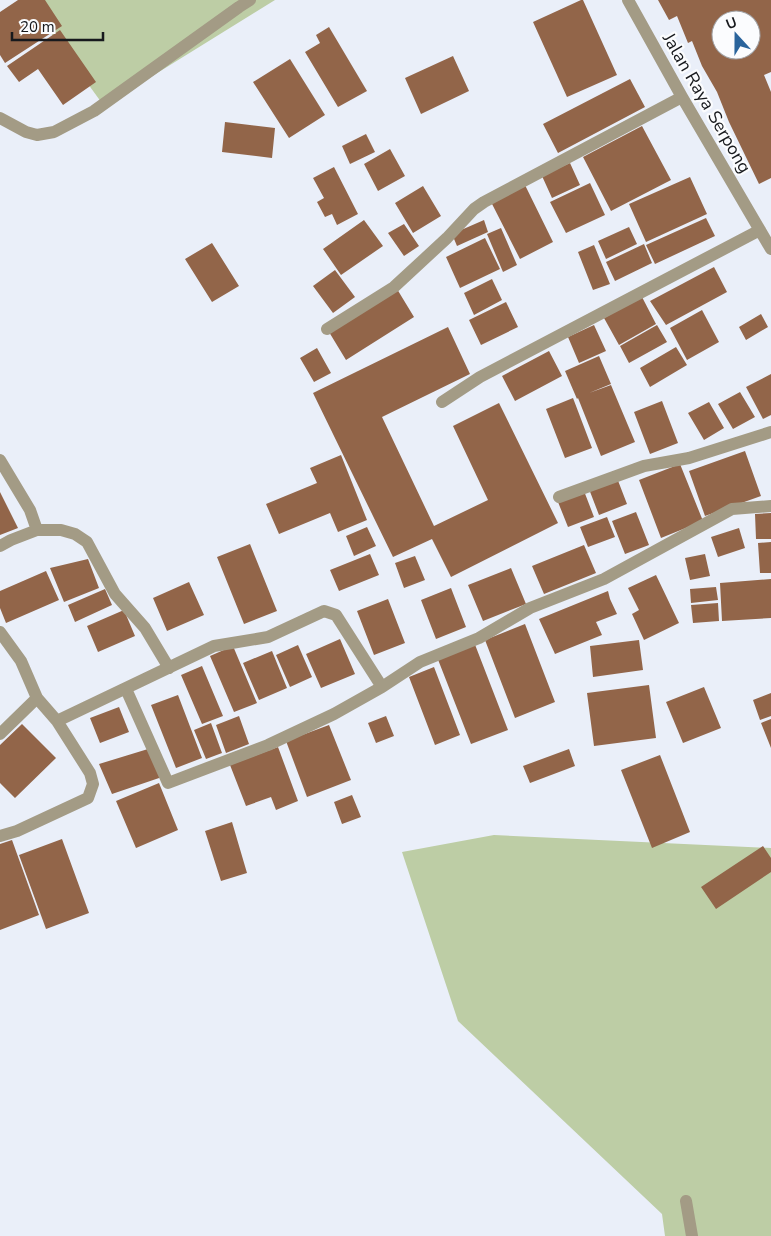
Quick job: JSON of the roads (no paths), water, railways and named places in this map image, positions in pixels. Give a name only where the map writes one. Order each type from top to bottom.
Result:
[{"type":"street","points":[[0,118],[26,132],[37,135],[54,132],[94,110],[250,0]]},
{"type":"street","name":"Jalan Raya Serpong","points":[[628,0],[771,249]]},
{"type":"street","points":[[327,329],[394,286],[447,238],[474,209],[484,202],[682,97]]},
{"type":"street","points":[[442,402],[480,377],[760,230]]},
{"type":"street","points":[[559,497],[644,466],[689,458],[771,432]]},
{"type":"street","points":[[0,460],[30,510],[37,530]]},
{"type":"street","points":[[126,689],[168,782],[268,745],[334,714],[382,687],[420,662],[479,638],[530,608],[604,579],[732,509],[771,506]]},
{"type":"street","points":[[0,546],[37,530],[61,530],[75,534],[87,542],[115,594],[145,628],[169,668]]},
{"type":"street","points":[[57,721],[214,646],[268,637],[324,611],[336,615],[382,687]]},
{"type":"street","points":[[0,632],[21,661],[37,698],[57,721],[90,773],[94,784],[88,798],[17,831],[0,836]]},
{"type":"street","points":[[0,734],[37,698]]},
{"type":"street","points":[[686,1201],[692,1236]]}]
